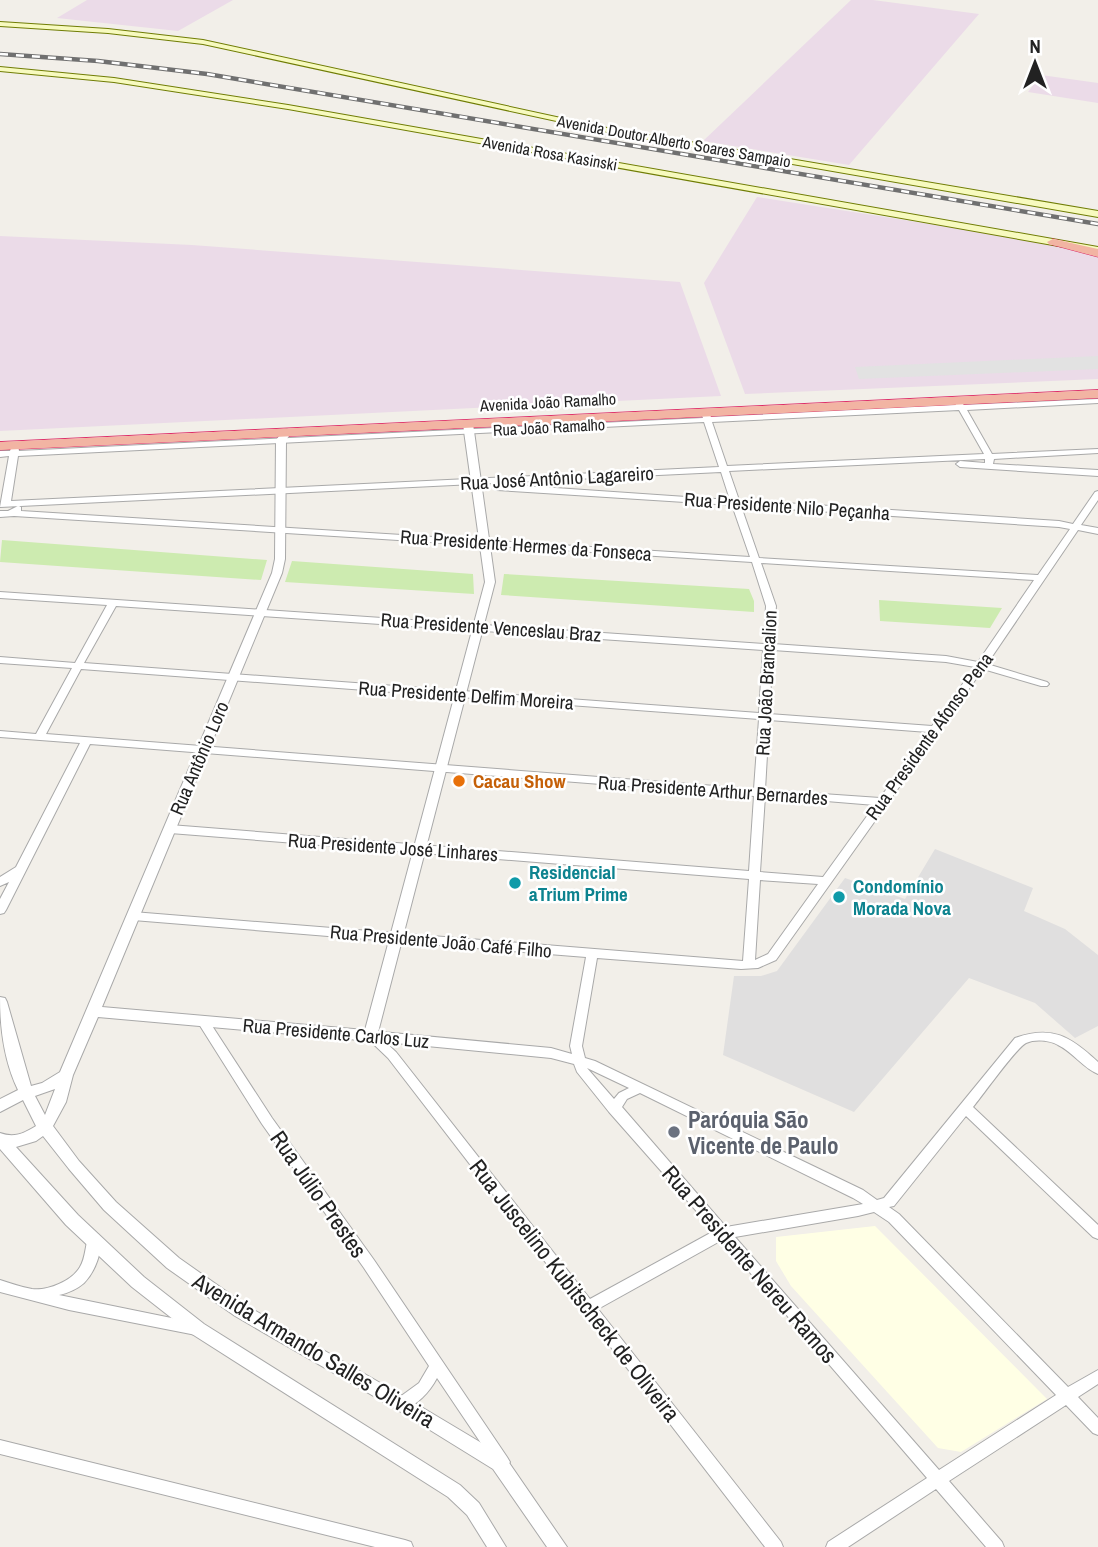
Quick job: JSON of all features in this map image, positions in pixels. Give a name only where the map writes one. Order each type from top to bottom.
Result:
[{"type":"highway","points":[[1053,242],[1098,251]]},
{"type":"highway","name":"Avenida João Ramalho","points":[[0,446],[15,449],[284,436],[1098,384]]},
{"type":"highway","name":"Avenida João Ramalho","points":[[0,436],[399,417],[465,423],[706,416],[960,404],[1098,394]]},
{"type":"highway","points":[[284,436],[306,426],[399,417]]},
{"type":"main road","name":"Avenida Doutor Alberto Soares Sampaio","points":[[2,23],[160,37],[253,51]]},
{"type":"main road","name":"Avenida Doutor Alberto Soares Sampaio","points":[[2,23],[189,38],[607,130],[1098,214]]},
{"type":"main road","points":[[160,37],[189,38],[199,42]]},
{"type":"main road","name":"Avenida Rosa Kasinski","points":[[0,69],[114,80],[276,105],[1053,242]]},
{"type":"street","points":[[989,462],[960,404],[1098,401]]},
{"type":"street","name":"Rua João Brancalion","points":[[706,416],[770,601],[749,965]]},
{"type":"street","points":[[371,1037],[490,582],[477,482],[465,423]]},
{"type":"street","name":"Rua Antônio Loro","points":[[46,1129],[66,1074],[279,566],[284,436]]},
{"type":"street","points":[[0,454],[15,449],[9,506],[1,517]]},
{"type":"street","points":[[989,462],[1098,451]]},
{"type":"street","name":"Rua José Antônio Lagareiro","points":[[527,485],[724,470],[933,460],[989,462]]},
{"type":"street","points":[[989,462],[1098,474]]},
{"type":"street","name":"Rua José Antônio Lagareiro","points":[[9,506],[477,482]]},
{"type":"street","name":"Rua Presidente Nilo Peçanha","points":[[477,482],[491,487],[527,485],[735,503],[1075,526],[1098,531]]},
{"type":"street","name":"Rua Presidente Afonso Pena","points":[[749,965],[772,957],[932,729],[981,664],[1098,494]]},
{"type":"street","name":"Rua Presidente Hermes da Fonseca","points":[[9,506],[281,529],[1039,578]]},
{"type":"street","name":"Rua Presidente Venceslau Braz","points":[[0,595],[946,659],[981,664],[1044,684]]},
{"type":"street","points":[[39,737],[113,602]]},
{"type":"street","name":"Rua Presidente Delfim Moreira","points":[[0,660],[932,729]]},
{"type":"street","name":"Rua Presidente Arthur Bernardes","points":[[0,734],[881,802]]},
{"type":"street","points":[[0,910],[86,741]]},
{"type":"street","name":"Rua Presidente José Linhares","points":[[170,829],[826,881]]},
{"type":"street","points":[[0,882],[21,868]]},
{"type":"street","name":"Rua Presidente João Café Filho","points":[[133,916],[749,965]]},
{"type":"street","points":[[578,1060],[576,1046],[592,954]]},
{"type":"street","name":"Avenida Armando Salles Oliveira","points":[[0,1002],[26,1093],[46,1129],[110,1206],[173,1263],[241,1311],[490,1457],[506,1471],[553,1545]]},
{"type":"street","name":"Rua Presidente Carlos Luz","points":[[93,1011],[551,1053],[578,1060],[879,1206],[916,1240],[1098,1428]]},
{"type":"street","name":"Rua Júlio Prestes","points":[[202,1021],[267,1121],[369,1264],[436,1367],[498,1455],[506,1471]]},
{"type":"street","points":[[588,1307],[723,1233],[879,1206],[896,1195],[966,1108],[1009,1049],[1030,1036],[1048,1035],[1066,1042],[1098,1069]]},
{"type":"street","name":"Rua Juscelino Kubitscheck de Oliveira","points":[[371,1037],[393,1055],[775,1547]]},
{"type":"street","name":"Rua Presidente Nereu Ramos","points":[[578,1060],[587,1078],[996,1547]]},
{"type":"street","points":[[0,1106],[26,1093],[47,1087],[66,1074]]},
{"type":"street","points":[[614,1108],[623,1096],[640,1088]]},
{"type":"street","points":[[966,1108],[1098,1233]]},
{"type":"street","points":[[1,1141],[19,1142],[46,1129]]},
{"type":"street","name":"Avenida Armando Salles Oliveira","points":[[1,1141],[34,1180],[138,1282],[198,1329],[454,1490],[473,1509],[497,1547]]},
{"type":"street","points":[[36,1294],[52,1292],[77,1282],[90,1266],[94,1240]]},
{"type":"street","points":[[0,1286],[69,1304],[198,1329]]},
{"type":"street","points":[[402,1404],[424,1388],[436,1367]]},
{"type":"street","points":[[834,1547],[1098,1376]]},
{"type":"street","points":[[0,1447],[405,1547]]},
{"type":"shaded area","points":[[87,0],[233,0],[178,31],[57,18]]},
{"type":"shaded area","points":[[851,0],[873,0],[979,14],[849,165],[703,141]]},
{"type":"shaded area","points":[[1041,75],[1098,83],[1098,103],[1028,92]]},
{"type":"shaded area","points":[[757,197],[994,234],[1098,255],[1098,379],[745,394],[704,283]]},
{"type":"shaded area","points":[[0,236],[192,245],[680,282],[721,396],[0,431]]},
{"type":"shaded area","points":[[1098,356],[1098,369],[859,379],[855,367]]},
{"type":"shaded area","points":[[935,849],[1033,888],[1024,911],[1065,929],[1098,955],[1098,1026],[1075,1038],[1035,1003],[969,978],[854,1112],[723,1055],[734,976],[761,976],[777,971],[845,878],[905,899]]},
{"type":"shaded area","points":[[875,1226],[1047,1399],[961,1452],[938,1448],[791,1286],[776,1261],[776,1237]]},
{"type":"green space","points":[[2,540],[267,560],[261,580],[0,562]]},
{"type":"green space","points":[[292,561],[473,574],[474,594],[285,582]]},
{"type":"green space","points":[[504,574],[749,589],[754,601],[754,612],[501,595]]},
{"type":"green space","points":[[879,600],[1002,608],[990,628],[880,621]]},
{"type":"railway","points":[[0,54],[98,61],[207,74],[1098,224]]},
{"type":"place","name":"Cacau Show","points":[[459,781]]},
{"type":"place","name":"Residencial aTrium Prime","points":[[515,883]]},
{"type":"place","name":"Condomínio Morada Nova","points":[[839,897]]},
{"type":"place","name":"Paróquia São Vicente de Paulo","points":[[674,1132]]}]
